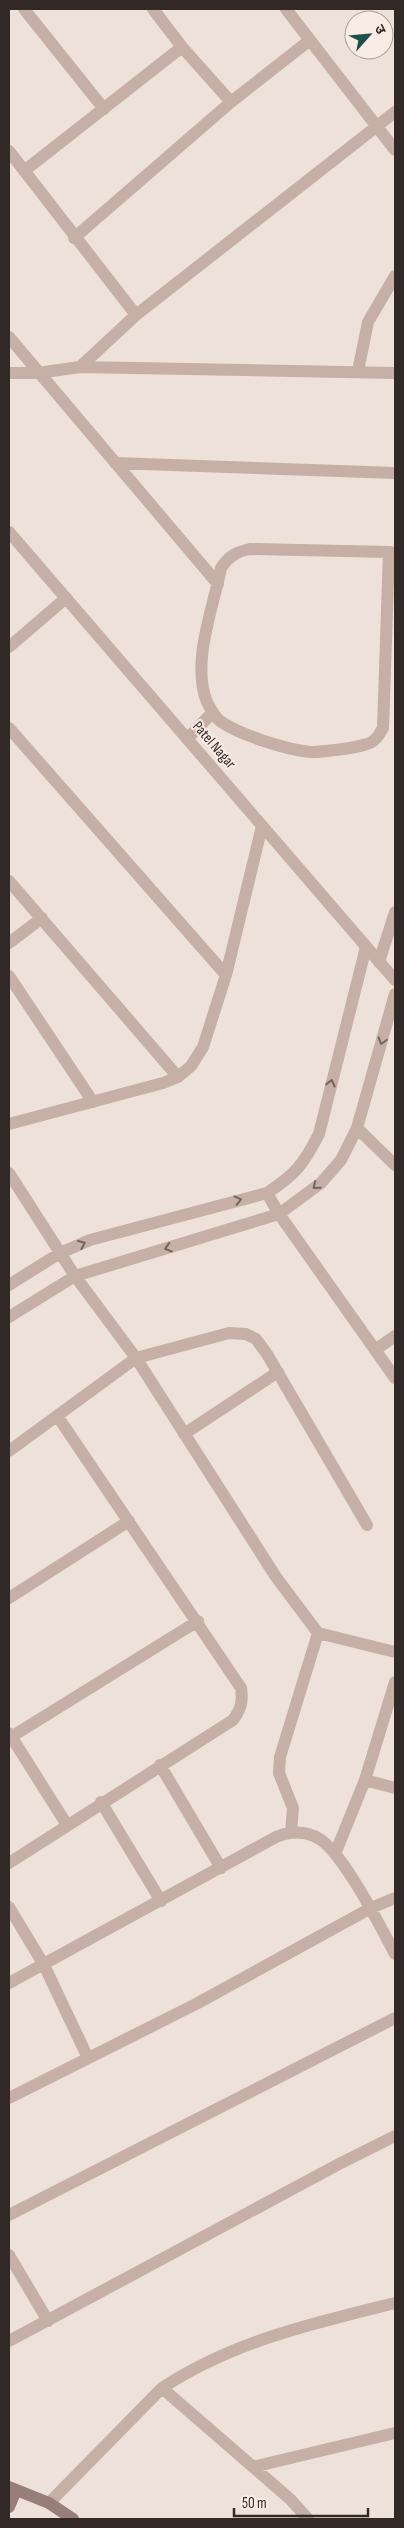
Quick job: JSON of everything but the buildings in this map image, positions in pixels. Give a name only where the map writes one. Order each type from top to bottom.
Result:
[{"type":"main road","points":[[9,2508],[12,2488],[49,2503],[72,2519]]},
{"type":"street","points":[[24,9],[104,109]]},
{"type":"street","points":[[153,9],[182,47],[231,102]]},
{"type":"street","points":[[286,9],[395,150]]},
{"type":"street","points":[[74,238],[231,102],[310,40]]},
{"type":"street","points":[[24,171],[182,47]]},
{"type":"street","points":[[80,367],[136,315],[395,112]]},
{"type":"street","points":[[9,151],[74,238],[136,315]]},
{"type":"street","points":[[358,371],[368,322],[395,276]]},
{"type":"street","points":[[9,337],[218,584]]},
{"type":"street","points":[[9,373],[38,373],[80,367],[395,373]]},
{"type":"street","points":[[115,463],[395,473]]},
{"type":"street","name":"Patel Nagar","points":[[9,532],[395,980]]},
{"type":"street","points":[[250,549],[392,552],[390,704],[383,728],[378,737],[368,744],[311,752],[237,730],[219,720],[208,704],[202,688],[200,664],[221,568],[227,558],[236,552],[250,549]]},
{"type":"street","points":[[9,646],[66,598]]},
{"type":"street","points":[[187,739],[214,712]]},
{"type":"street","points":[[9,728],[226,975]]},
{"type":"street","points":[[9,1124],[178,1078],[191,1066],[203,1047],[226,975],[262,826]]},
{"type":"street","points":[[9,881],[178,1078]]},
{"type":"street","points":[[379,962],[395,912]]},
{"type":"street","points":[[9,943],[42,918]]},
{"type":"street","points":[[9,1285],[60,1253],[90,1240],[267,1193],[292,1177],[306,1160],[319,1134],[366,947]]},
{"type":"street","points":[[9,976],[93,1102]]},
{"type":"street","points":[[9,1317],[75,1276],[279,1214],[321,1183],[340,1160],[357,1128],[395,994]]},
{"type":"street","points":[[357,1128],[395,1165]]},
{"type":"street","points":[[9,1173],[75,1276],[136,1358],[276,1577],[318,1633],[395,1652]]},
{"type":"street","points":[[267,1193],[279,1214],[395,1378]]},
{"type":"street","points":[[9,1451],[58,1417],[136,1358],[230,1333],[246,1334],[256,1339],[278,1372],[367,1525]]},
{"type":"street","points":[[375,1350],[395,1336]]},
{"type":"street","points":[[184,1434],[278,1372]]},
{"type":"street","points":[[9,1863],[101,1802],[233,1720],[240,1710],[241,1688],[198,1621],[58,1417]]},
{"type":"street","points":[[9,1598],[129,1521]]},
{"type":"street","points":[[67,1825],[10,1735],[198,1621]]},
{"type":"street","points":[[291,1832],[293,1808],[279,1773],[280,1757],[318,1633]]},
{"type":"street","points":[[335,1854],[365,1780],[395,1682]]},
{"type":"street","points":[[160,1765],[221,1868]]},
{"type":"street","points":[[365,1780],[395,1788]]},
{"type":"street","points":[[101,1802],[161,1901]]},
{"type":"street","points":[[9,1983],[276,1838],[291,1832],[315,1836],[335,1854],[371,1908],[395,1954]]},
{"type":"street","points":[[9,2098],[196,2004],[371,1908],[395,1898]]},
{"type":"street","points":[[9,1907],[44,1965],[88,2058]]},
{"type":"street","points":[[9,2215],[395,2018]]},
{"type":"street","points":[[9,2341],[339,2164],[395,2136]]},
{"type":"street","points":[[9,2255],[48,2321]]},
{"type":"street","points":[[49,2503],[162,2388],[204,2362],[259,2339],[395,2303]]},
{"type":"street","points":[[162,2388],[290,2499],[308,2519]]},
{"type":"street","points":[[253,2467],[395,2433]]}]
